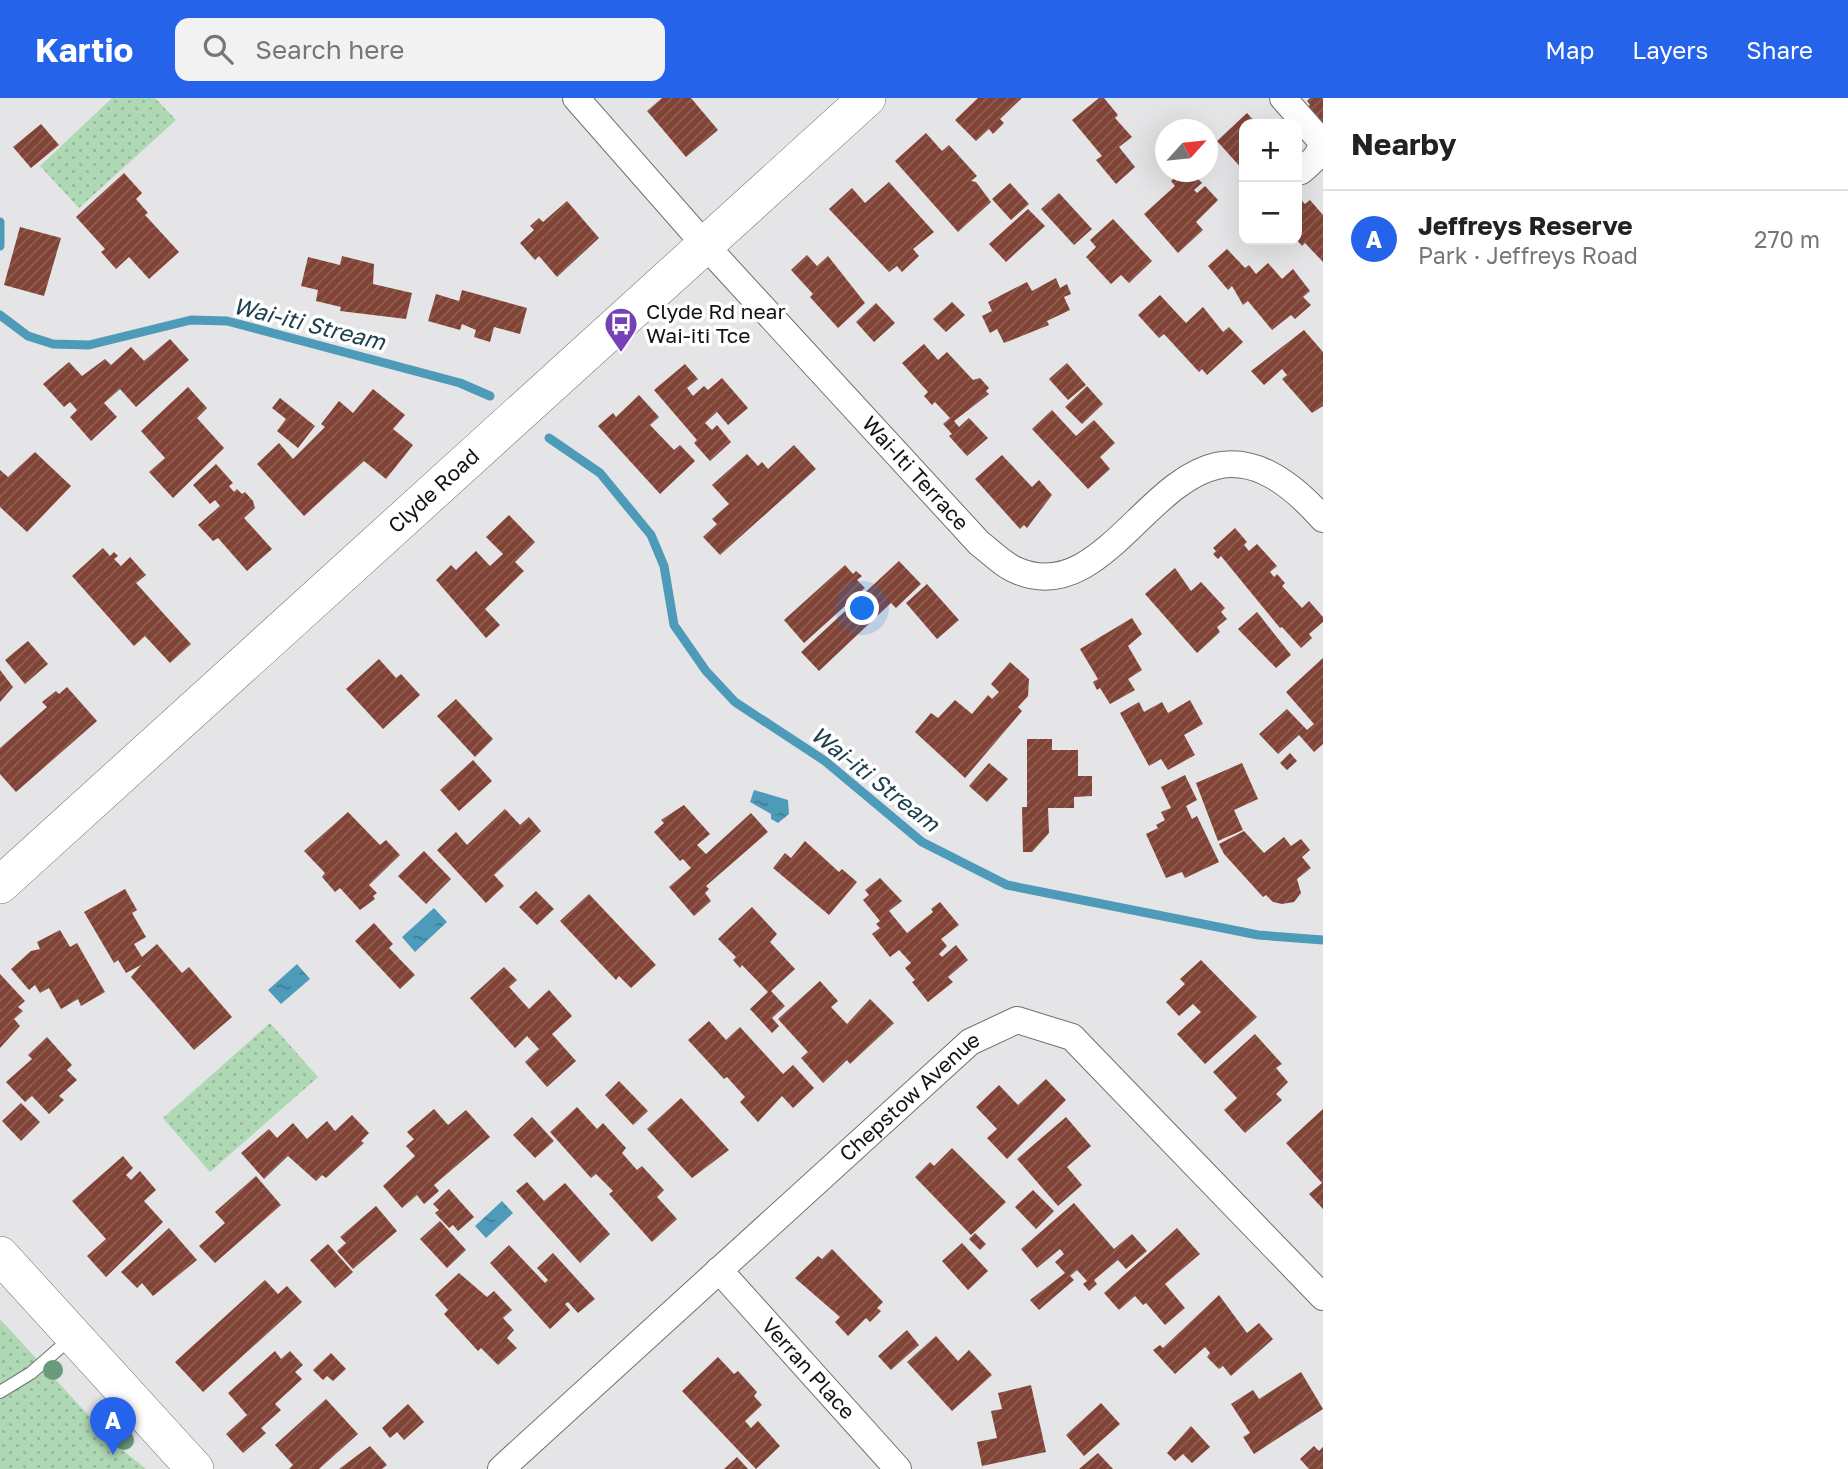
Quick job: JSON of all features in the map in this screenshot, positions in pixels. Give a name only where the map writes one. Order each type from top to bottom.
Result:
[{"type":"street","name":"Wai-Iti Terrace","points":[[576,98],[706,246],[979,543],[1017,571],[1044,577],[1072,572],[1097,558],[1159,498],[1204,469],[1226,464],[1253,467],[1299,492],[1323,519]]},
{"type":"street","name":"Clyde Road","points":[[0,885],[867,98]]},
{"type":"street","points":[[1283,98],[1302,119]]},
{"type":"street","points":[[1302,120],[1321,141],[1321,149],[1302,170]]},
{"type":"street","name":"Chepstow Avenue","points":[[501,1469],[970,1042],[1017,1020],[1072,1037],[1323,1297]]},
{"type":"street","points":[[0,1255],[195,1469]]},
{"type":"street","name":"Verran Place","points":[[719,1270],[898,1469]]},
{"type":"lane","points":[[0,1392],[37,1368],[74,1335]]},
{"type":"green space","points":[[112,98],[155,98],[176,120],[79,208],[40,166]]},
{"type":"green space","points":[[270,1023],[318,1077],[210,1172],[163,1118]]},
{"type":"green space","points":[[0,1319],[113,1442],[146,1469],[0,1469]]},
{"type":"water","points":[[754,790],[788,800],[789,814],[778,823],[771,819],[771,814],[750,802]]},
{"type":"water","points":[[434,908],[447,922],[415,952],[402,937]]},
{"type":"water","points":[[297,964],[310,979],[281,1004],[268,990]]},
{"type":"water","points":[[502,1201],[513,1213],[486,1238],[475,1226]]},
{"type":"building","points":[[662,98],[691,98],[718,130],[686,157],[647,111]]},
{"type":"building","points":[[978,98],[1022,98],[1000,119],[1004,123],[993,134],[989,129],[976,141],[955,120]]},
{"type":"building","points":[[1099,98],[1104,98],[1118,115],[1115,118],[1132,137],[1119,147],[1135,167],[1116,184],[1096,160],[1102,156],[1072,120]]},
{"type":"building","points":[[1310,98],[1323,98],[1323,131],[1304,110],[1310,105],[1307,101]]},
{"type":"building","points":[[1247,113],[1252,119],[1241,119]]},
{"type":"building","points":[[1239,120],[1239,165],[1218,142]]},
{"type":"building","points":[[41,124],[59,145],[31,168],[13,147]]},
{"type":"building","points":[[926,133],[942,151],[949,145],[977,176],[971,181],[976,182],[991,202],[958,232],[895,161]]},
{"type":"building","points":[[124,173],[142,193],[136,199],[148,213],[145,215],[179,252],[149,279],[129,257],[116,269],[101,252],[105,249],[76,217]]},
{"type":"building","points":[[889,182],[934,232],[913,249],[919,256],[902,272],[897,266],[889,272],[829,209],[852,188],[865,203]]},
{"type":"building","points":[[1172,182],[1201,182],[1194,190],[1197,193],[1205,186],[1218,200],[1196,222],[1203,230],[1178,253],[1144,214],[1175,186]]},
{"type":"building","points":[[1010,183],[1029,204],[1011,220],[992,199]]},
{"type":"building","points":[[1059,193],[1092,229],[1074,245],[1041,209]]},
{"type":"building","points":[[1310,200],[1323,215],[1323,262],[1305,243],[1302,246],[1302,201],[1305,204]]},
{"type":"building","points":[[567,201],[599,238],[557,277],[539,256],[535,260],[520,243],[534,230],[530,226],[539,218],[543,222]]},
{"type":"building","points":[[1028,209],[1045,226],[1006,262],[989,244]]},
{"type":"building","points":[[1113,219],[1152,261],[1129,283],[1121,275],[1111,284],[1086,257],[1096,247],[1090,240]]},
{"type":"building","points":[[20,227],[61,238],[44,296],[4,285]]},
{"type":"building","points":[[1227,249],[1245,268],[1249,265],[1256,274],[1268,263],[1282,279],[1293,269],[1310,291],[1303,297],[1311,305],[1295,319],[1291,315],[1272,330],[1248,301],[1243,305],[1232,286],[1228,290],[1208,266]]},
{"type":"building","points":[[807,255],[817,266],[828,256],[865,303],[838,328],[810,297],[813,294],[791,270]]},
{"type":"building","points":[[342,256],[374,264],[373,284],[412,293],[406,319],[340,311],[341,307],[316,301],[318,290],[301,286],[308,257],[340,265]]},
{"type":"building","points":[[1056,278],[1060,288],[1067,284],[1071,294],[1064,297],[1070,310],[1047,321],[1049,325],[1004,343],[997,329],[990,333],[982,316],[992,311],[988,302],[1027,282],[1032,291]]},
{"type":"building","points":[[462,290],[527,308],[520,334],[494,327],[490,342],[474,337],[476,330],[462,324],[460,330],[428,321],[436,294],[459,301]]},
{"type":"building","points":[[1160,295],[1186,323],[1203,307],[1223,332],[1229,327],[1243,342],[1207,375],[1202,369],[1199,372],[1164,334],[1159,338],[1138,315]]},
{"type":"building","points":[[952,302],[965,315],[946,332],[933,319]]},
{"type":"building","points":[[876,303],[895,323],[874,342],[856,322]]},
{"type":"building","points":[[1304,330],[1323,352],[1323,406],[1312,413],[1282,379],[1287,375],[1282,369],[1264,385],[1251,371]]},
{"type":"building","points":[[170,339],[189,360],[136,407],[120,389],[104,403],[117,417],[91,441],[70,417],[77,410],[70,402],[64,407],[43,384],[69,362],[82,376],[105,359],[111,365],[131,347],[144,361]]},
{"type":"building","points":[[924,344],[938,360],[947,352],[973,380],[980,378],[989,388],[986,391],[989,394],[954,421],[959,427],[969,418],[988,438],[967,456],[949,436],[952,434],[943,424],[950,418],[935,402],[932,405],[924,396],[928,392],[902,363]]},
{"type":"building","points":[[1067,363],[1086,385],[1068,400],[1049,379]]},
{"type":"building","points":[[685,364],[698,379],[687,388],[693,396],[704,386],[708,390],[722,378],[748,408],[728,425],[717,412],[705,423],[712,430],[717,425],[731,442],[710,461],[694,443],[697,440],[654,390]]},
{"type":"building","points":[[1087,386],[1103,404],[1082,424],[1065,407]]},
{"type":"building","points":[[188,387],[207,408],[197,418],[224,448],[173,498],[149,472],[165,458],[141,431]]},
{"type":"building","points":[[373,389],[405,415],[393,429],[413,445],[386,479],[364,461],[304,516],[257,464],[279,443],[293,459],[325,427],[321,424],[339,401],[353,413]]},
{"type":"building","points":[[639,395],[659,417],[650,425],[674,450],[680,445],[695,461],[660,494],[598,426],[613,413],[616,417]]},
{"type":"building","points":[[280,398],[315,426],[298,448],[277,431],[286,419],[272,408]]},
{"type":"building","points":[[1052,410],[1076,436],[1094,420],[1115,443],[1100,457],[1110,469],[1088,489],[1032,429]]},
{"type":"building","points":[[794,445],[816,469],[720,555],[703,537],[717,524],[712,519],[729,504],[712,485],[747,454],[758,466],[762,462],[768,469]]},
{"type":"building","points":[[35,452],[71,486],[27,532],[0,507],[0,470],[8,477]]},
{"type":"building","points":[[1002,455],[1032,487],[1039,480],[1052,495],[1027,528],[1024,525],[1020,529],[975,479]]},
{"type":"building","points":[[216,464],[233,483],[229,486],[234,492],[237,489],[242,494],[245,492],[253,501],[255,508],[244,518],[272,549],[247,571],[218,538],[213,541],[198,525],[220,506],[215,500],[210,504],[193,485]]},
{"type":"building","points":[[509,515],[535,542],[515,562],[524,571],[485,609],[500,625],[486,638],[436,580],[451,565],[456,570],[476,551],[490,566],[503,554],[486,537]]},
{"type":"building","points":[[1235,528],[1247,542],[1244,545],[1249,551],[1257,544],[1277,566],[1270,572],[1274,577],[1277,574],[1285,583],[1282,586],[1302,608],[1309,601],[1323,617],[1323,622],[1309,634],[1312,638],[1301,648],[1282,627],[1280,628],[1221,556],[1218,559],[1213,554],[1216,551],[1213,548]]},
{"type":"building","points":[[103,548],[110,556],[114,552],[118,556],[114,559],[121,566],[130,557],[146,575],[136,583],[191,644],[170,663],[145,636],[134,646],[72,576]]},
{"type":"building","points":[[899,561],[921,584],[896,608],[891,603],[819,671],[801,652]]},
{"type":"building","points":[[845,565],[853,574],[856,571],[862,576],[857,580],[865,588],[804,643],[784,620]]},
{"type":"building","points":[[1175,568],[1191,591],[1201,582],[1225,608],[1221,612],[1227,619],[1217,627],[1220,632],[1197,653],[1145,594]]},
{"type":"building","points":[[927,584],[959,620],[937,639],[906,603]]},
{"type":"building","points":[[1257,612],[1291,655],[1276,668],[1238,629]]},
{"type":"building","points":[[1132,618],[1142,634],[1128,646],[1142,670],[1128,679],[1135,690],[1110,704],[1100,688],[1097,690],[1093,682],[1098,679],[1080,649]]},
{"type":"building","points":[[28,641],[48,664],[25,684],[5,660]]},
{"type":"building","points":[[1323,658],[1323,744],[1314,752],[1299,735],[1278,754],[1259,734],[1287,709],[1307,730],[1314,724],[1286,692]]},
{"type":"building","points":[[379,659],[396,678],[401,674],[420,695],[383,729],[346,689]]},
{"type":"building","points":[[1010,662],[1029,679],[1028,696],[1018,707],[1022,711],[965,778],[915,732],[931,713],[938,718],[955,700],[972,714],[988,695],[992,699],[999,692],[991,684]]},
{"type":"building","points":[[0,670],[13,687],[0,702]]},
{"type":"building","points":[[67,687],[97,721],[16,792],[0,774],[0,748],[47,707],[42,702],[56,691],[59,694]]},
{"type":"building","points":[[456,699],[493,739],[475,757],[437,716]]},
{"type":"building","points":[[1190,700],[1203,724],[1184,735],[1195,755],[1168,770],[1161,759],[1149,766],[1120,713],[1139,702],[1144,712],[1162,702],[1168,713]]},
{"type":"building","points":[[1027,739],[1052,739],[1052,750],[1078,750],[1078,776],[1092,776],[1092,796],[1074,797],[1074,808],[1048,808],[1049,833],[1032,852],[1023,852],[1022,807],[1027,807]]},
{"type":"building","points":[[1290,753],[1297,761],[1287,770],[1280,763]]},
{"type":"building","points":[[473,760],[492,781],[459,811],[440,790]]},
{"type":"building","points":[[989,763],[1008,779],[987,802],[969,786]]},
{"type":"building","points":[[1242,763],[1258,799],[1234,810],[1243,830],[1218,841],[1196,783]]},
{"type":"building","points":[[1185,775],[1197,800],[1186,806],[1192,819],[1197,816],[1219,862],[1185,878],[1182,872],[1166,878],[1146,834],[1158,828],[1156,825],[1165,820],[1161,812],[1171,808],[1161,787]]},
{"type":"building","points":[[684,805],[710,834],[697,845],[706,854],[751,813],[768,832],[706,886],[709,889],[705,893],[711,901],[694,916],[669,887],[691,868],[683,859],[680,861],[654,832],[664,823],[661,820]]},
{"type":"building","points":[[505,809],[520,825],[529,817],[541,831],[494,875],[504,886],[486,903],[437,850],[456,832],[467,845]]},
{"type":"building","points":[[348,812],[380,845],[386,840],[400,855],[369,885],[377,893],[373,896],[375,899],[360,910],[340,888],[335,892],[322,877],[325,873],[304,851]]},
{"type":"building","points":[[1244,831],[1264,853],[1284,837],[1291,846],[1301,839],[1310,850],[1302,857],[1311,868],[1297,879],[1301,893],[1294,902],[1282,904],[1273,902],[1266,895],[1263,897],[1224,854],[1219,844]]},
{"type":"building","points":[[805,841],[839,872],[842,869],[857,882],[829,915],[773,868],[785,853],[791,858]]},
{"type":"building","points":[[424,851],[451,879],[426,904],[398,876]]},
{"type":"building","points":[[880,878],[902,901],[889,911],[907,933],[933,912],[931,909],[940,902],[959,925],[941,939],[947,946],[939,954],[942,957],[956,945],[968,960],[948,977],[953,982],[928,1002],[905,968],[911,963],[899,950],[890,957],[872,934],[880,928],[876,924],[880,921],[863,900],[869,895],[865,890]]},
{"type":"building","points":[[125,889],[137,910],[132,913],[146,937],[134,944],[142,957],[157,944],[182,973],[189,967],[232,1017],[194,1050],[131,977],[141,965],[126,973],[118,960],[114,963],[84,912]]},
{"type":"building","points":[[536,891],[554,909],[537,925],[519,907]]},
{"type":"building","points":[[589,894],[656,965],[631,988],[619,976],[616,980],[560,921]]},
{"type":"building","points":[[752,907],[777,934],[770,942],[795,969],[771,991],[785,1006],[772,1018],[779,1026],[772,1033],[750,1009],[768,992],[742,965],[740,968],[733,960],[736,957],[718,939]]},
{"type":"building","points":[[374,923],[393,944],[389,948],[415,975],[400,989],[355,941]]},
{"type":"building","points":[[60,930],[70,947],[77,943],[105,992],[81,1006],[78,999],[61,1009],[49,988],[40,993],[35,985],[29,990],[11,969],[31,951],[40,949],[37,942]]},
{"type":"building","points":[[1201,960],[1257,1017],[1205,1064],[1177,1034],[1201,1012],[1193,1004],[1179,1016],[1166,1002],[1185,984],[1180,979]]},
{"type":"building","points":[[504,967],[517,980],[509,987],[529,1009],[549,990],[572,1016],[552,1034],[576,1061],[547,1087],[525,1062],[539,1049],[527,1036],[515,1048],[470,998]]},
{"type":"building","points":[[0,974],[25,1001],[18,1007],[23,1011],[14,1019],[20,1026],[0,1048]]},
{"type":"building","points":[[820,981],[838,1001],[831,1007],[847,1024],[870,999],[894,1023],[850,1064],[847,1060],[823,1083],[801,1058],[808,1052],[778,1019]]},
{"type":"building","points":[[709,1021],[726,1040],[740,1027],[783,1074],[793,1065],[814,1088],[793,1108],[782,1096],[758,1122],[740,1102],[745,1097],[727,1077],[724,1079],[688,1040]]},
{"type":"building","points":[[1255,1034],[1282,1064],[1276,1068],[1288,1082],[1276,1094],[1282,1100],[1245,1133],[1224,1110],[1237,1098],[1213,1072]]},
{"type":"building","points":[[47,1037],[72,1065],[67,1070],[77,1080],[59,1096],[64,1100],[49,1114],[32,1096],[25,1102],[6,1082],[32,1059],[28,1055]]},
{"type":"building","points":[[1046,1079],[1066,1100],[1007,1159],[987,1138],[997,1129],[976,1107],[999,1085],[1018,1105]]},
{"type":"building","points":[[619,1081],[648,1111],[633,1125],[605,1095]]},
{"type":"building","points":[[681,1098],[729,1150],[692,1178],[647,1129]]},
{"type":"building","points":[[21,1103],[40,1122],[21,1141],[2,1121]]},
{"type":"building","points":[[577,1107],[597,1129],[603,1123],[626,1148],[622,1153],[637,1170],[642,1166],[664,1190],[657,1197],[677,1219],[652,1242],[609,1194],[613,1191],[596,1174],[591,1178],[550,1132]]},
{"type":"building","points":[[434,1109],[448,1125],[466,1110],[490,1137],[434,1185],[439,1191],[424,1204],[417,1195],[402,1208],[383,1186],[415,1156],[406,1146],[414,1139],[407,1132]]},
{"type":"building","points":[[1323,1109],[1323,1209],[1309,1194],[1322,1183],[1286,1143]]},
{"type":"building","points":[[352,1115],[369,1133],[361,1141],[364,1143],[326,1178],[322,1175],[316,1181],[288,1156],[264,1179],[241,1153],[269,1129],[277,1138],[293,1123],[307,1139],[327,1121],[335,1131]]},
{"type":"building","points":[[532,1117],[554,1141],[535,1158],[513,1135]]},
{"type":"building","points":[[1066,1117],[1091,1146],[1067,1167],[1082,1185],[1058,1206],[1017,1159]]},
{"type":"building","points":[[952,1148],[1006,1202],[971,1235],[915,1177],[930,1162],[934,1166]]},
{"type":"building","points":[[123,1156],[133,1168],[126,1175],[131,1180],[140,1171],[156,1190],[144,1201],[163,1222],[106,1277],[87,1256],[106,1239],[72,1201]]},
{"type":"building","points":[[256,1176],[281,1205],[215,1263],[199,1246],[225,1223],[215,1212]]},
{"type":"building","points":[[527,1182],[544,1201],[565,1183],[610,1234],[580,1263],[516,1191]]},
{"type":"building","points":[[449,1189],[474,1217],[458,1231],[453,1225],[449,1228],[435,1213],[439,1210],[433,1204]]},
{"type":"building","points":[[1033,1190],[1054,1211],[1036,1229],[1015,1207]]},
{"type":"building","points":[[1074,1203],[1114,1249],[1132,1234],[1147,1251],[1126,1269],[1118,1260],[1094,1280],[1097,1284],[1089,1291],[1083,1284],[1087,1281],[1077,1270],[1070,1276],[1074,1280],[1039,1310],[1030,1300],[1065,1273],[1055,1262],[1064,1254],[1060,1249],[1037,1268],[1021,1249]]},
{"type":"building","points":[[376,1206],[397,1231],[353,1269],[337,1251],[346,1243],[340,1237]]},
{"type":"building","points":[[440,1221],[466,1250],[447,1268],[420,1239]]},
{"type":"building","points":[[169,1228],[197,1260],[153,1296],[142,1283],[137,1288],[121,1272]]},
{"type":"building","points":[[1177,1228],[1200,1254],[1165,1284],[1185,1308],[1165,1325],[1146,1303],[1143,1305],[1135,1296],[1119,1310],[1104,1293]]},
{"type":"building","points":[[975,1233],[986,1244],[980,1250],[969,1239]]},
{"type":"building","points":[[962,1243],[988,1271],[968,1290],[942,1261]]},
{"type":"building","points":[[328,1244],[353,1272],[335,1288],[310,1260]]},
{"type":"building","points":[[509,1245],[545,1283],[548,1280],[537,1268],[553,1253],[595,1299],[578,1313],[568,1302],[565,1304],[570,1310],[550,1329],[490,1263]]},
{"type":"building","points":[[832,1249],[883,1302],[877,1308],[881,1311],[870,1322],[866,1318],[848,1336],[835,1322],[840,1317],[795,1278],[818,1256],[822,1259]]},
{"type":"building","points":[[459,1273],[487,1297],[494,1291],[512,1310],[503,1318],[514,1330],[507,1338],[517,1348],[498,1365],[481,1348],[478,1351],[444,1314],[448,1310],[435,1295]]},
{"type":"building","points":[[265,1280],[278,1294],[287,1286],[302,1302],[203,1392],[175,1362]]},
{"type":"building","points":[[1219,1295],[1247,1333],[1259,1323],[1273,1339],[1231,1376],[1223,1366],[1219,1369],[1207,1357],[1210,1353],[1205,1347],[1175,1374],[1153,1350],[1160,1345],[1163,1348]]},
{"type":"building","points":[[907,1330],[919,1345],[891,1370],[878,1356]]},
{"type":"building","points":[[936,1336],[958,1361],[969,1350],[992,1375],[952,1411],[907,1362]]},
{"type":"building","points":[[275,1351],[281,1359],[290,1351],[303,1365],[295,1372],[302,1379],[275,1404],[281,1410],[261,1428],[266,1433],[243,1453],[226,1434],[247,1415],[228,1393]]},
{"type":"building","points":[[331,1353],[346,1369],[333,1381],[327,1376],[323,1380],[313,1370]]},
{"type":"building","points":[[718,1357],[734,1374],[738,1371],[757,1392],[754,1396],[762,1405],[745,1421],[751,1428],[758,1421],[780,1446],[756,1469],[682,1391]]},
{"type":"building","points":[[1301,1372],[1323,1409],[1254,1454],[1243,1437],[1250,1433],[1231,1404],[1253,1390],[1259,1399]]},
{"type":"building","points":[[1031,1385],[1046,1452],[982,1466],[977,1442],[997,1438],[991,1411],[1002,1409],[998,1393]]},
{"type":"building","points":[[326,1399],[358,1434],[319,1469],[289,1469],[293,1465],[275,1445]]},
{"type":"building","points":[[1101,1403],[1120,1424],[1084,1456],[1066,1435]]},
{"type":"building","points":[[408,1404],[424,1422],[404,1440],[397,1432],[390,1438],[382,1428]]},
{"type":"building","points":[[1191,1426],[1210,1447],[1192,1463],[1183,1454],[1175,1461],[1167,1453]]},
{"type":"building","points":[[370,1446],[387,1465],[382,1469],[339,1469]]},
{"type":"building","points":[[1314,1446],[1319,1451],[1323,1447],[1323,1469],[1309,1469],[1300,1459]]},
{"type":"building","points":[[1098,1453],[1113,1469],[1079,1469]]},
{"type":"building","points":[[737,1457],[748,1469],[724,1469]]},
{"type":"waterway","points":[[0,222],[0,246]]},
{"type":"waterway","name":"Wai-iti Stream","points":[[0,315],[28,336],[53,344],[89,345],[191,320],[227,321],[460,383],[490,396]]},
{"type":"waterway","name":"Wai-iti Stream","points":[[549,438],[600,473],[651,535],[664,566],[674,625],[706,671],[735,702],[825,761],[922,842],[1007,885],[1258,935],[1323,940]]},
{"type":"place","name":"Clyde Rd near Wai-iti Tce","points":[[621,354]]},
{"type":"place","name":"Jeffreys Reserve","points":[[113,1455]]}]
